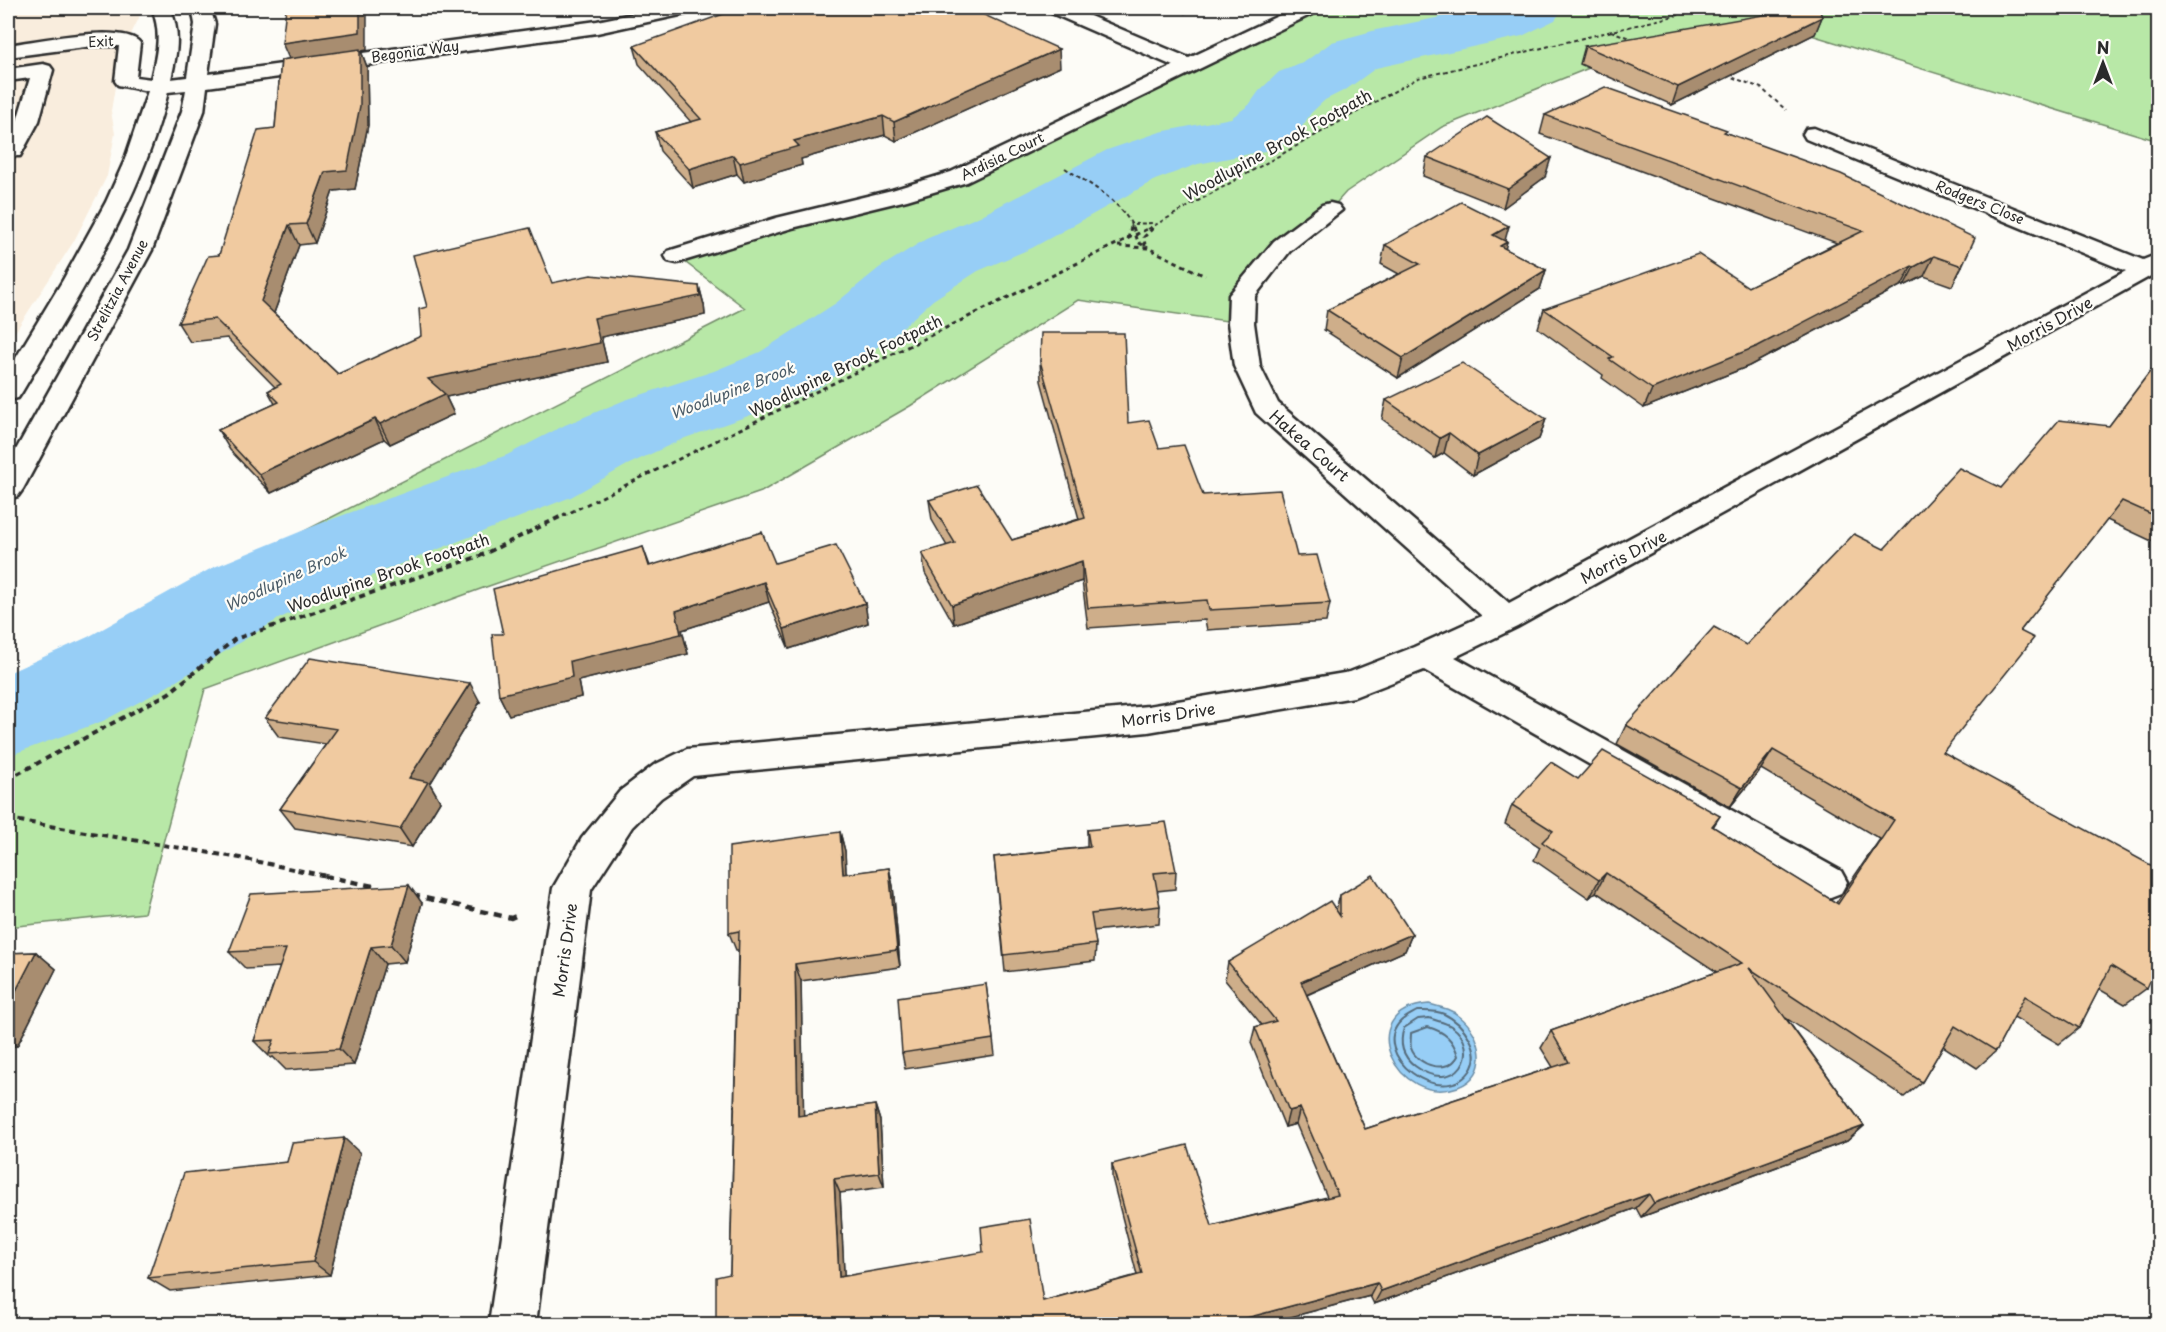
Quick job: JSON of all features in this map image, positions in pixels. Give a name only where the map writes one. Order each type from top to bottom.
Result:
[{"type":"street","points":[[1056,8],[1187,65]]},
{"type":"street","name":"Ardisia Court","points":[[677,256],[784,223],[899,195],[959,177],[1309,8]]},
{"type":"street","name":"Begonia Way","points":[[159,87],[597,27],[674,9]]},
{"type":"street","points":[[100,39],[151,16],[203,16]]},
{"type":"street","points":[[8,51],[100,39],[151,16]]},
{"type":"street","points":[[8,392],[87,257],[123,191],[145,141],[159,87],[151,16]]},
{"type":"street","name":"Strelitzia Avenue","points":[[12,475],[140,250],[193,111],[203,16]]},
{"type":"street","name":"Exit","points":[[70,43],[124,40],[130,43],[125,81],[159,87]]},
{"type":"street","points":[[8,75],[43,70],[28,121],[9,154]]},
{"type":"street","points":[[8,113],[31,110]]},
{"type":"street","name":"Rodgers Close","points":[[1814,134],[2152,265]]},
{"type":"street","points":[[1242,295],[1282,246],[1330,210]]},
{"type":"street","name":"Morris Drive","points":[[512,1324],[572,888],[604,833],[635,799],[660,777],[687,763],[1148,718],[1354,684],[1426,656],[1506,619],[2152,265]]},
{"type":"street","name":"Hakea Court","points":[[1242,295],[1241,323],[1247,366],[1266,407],[1506,619]]},
{"type":"street","points":[[1426,656],[1828,882]]},
{"type":"path","name":"Woodlupine Brook Footpath","points":[[8,779],[169,693],[235,639],[480,556],[1114,247],[1418,78],[1707,8]]},
{"type":"path","points":[[1611,31],[1632,39]]},
{"type":"path","points":[[1718,72],[1761,88],[1814,134]]},
{"type":"path","points":[[1070,172],[1106,193],[1122,208],[1137,234],[1138,242],[1242,295]]},
{"type":"path","points":[[1132,224],[1158,223]]},
{"type":"path","points":[[1148,248],[1143,244],[1143,240],[1158,223]]},
{"type":"path","points":[[1128,239],[1132,224]]},
{"type":"path","points":[[1114,247],[1132,245],[1148,248]]},
{"type":"path","points":[[8,819],[240,858],[380,888]]},
{"type":"path","points":[[403,892],[511,918],[546,906],[572,888]]},
{"type":"shaded area","points":[[8,8],[141,8],[139,18],[116,64],[111,111],[115,134],[107,176],[74,241],[8,343]]},
{"type":"green space","points":[[1309,8],[2158,8],[2158,141],[1785,27],[1634,50],[1442,127],[1346,192],[1330,210],[1282,246],[1242,304],[1241,323],[1078,300],[910,406],[761,492],[486,587],[205,689],[144,913],[8,927],[8,681],[745,308],[677,256],[959,177]]},
{"type":"water","points":[[1429,1004],[1449,1010],[1459,1016],[1467,1023],[1478,1043],[1480,1053],[1476,1073],[1469,1081],[1458,1087],[1436,1090],[1417,1084],[1401,1072],[1391,1056],[1387,1039],[1392,1023],[1405,1010]]},
{"type":"building","points":[[286,8],[360,8],[360,32],[282,43]]},
{"type":"building","points":[[740,8],[969,8],[1059,49],[894,122],[883,116],[794,141],[799,146],[740,163],[733,155],[689,169],[655,132],[701,119],[634,46]]},
{"type":"building","points":[[1803,8],[1819,8],[1822,17],[1678,87],[1585,46]]},
{"type":"building","points":[[360,49],[360,106],[347,170],[325,172],[306,224],[289,225],[261,301],[338,374],[421,336],[419,309],[427,307],[413,255],[530,228],[552,283],[591,275],[699,286],[700,296],[594,318],[600,343],[428,379],[445,394],[380,424],[375,419],[259,474],[218,430],[279,402],[268,391],[281,384],[215,319],[178,323],[208,256],[219,255],[258,130],[275,128],[281,60]]},
{"type":"building","points":[[1605,87],[1727,130],[1724,132],[1841,174],[1975,238],[1962,266],[1934,256],[1758,346],[1652,389],[1609,359],[1613,357],[1544,309],[1698,254],[1748,287],[1863,231],[1545,115]]},
{"type":"building","points":[[1487,117],[1551,158],[1508,189],[1427,157]]},
{"type":"building","points":[[1461,202],[1509,226],[1493,235],[1507,242],[1500,246],[1546,270],[1403,358],[1327,310],[1420,264],[1385,245]]},
{"type":"building","points":[[1041,333],[1124,333],[1128,423],[1149,420],[1159,448],[1184,445],[1203,495],[1280,490],[1297,556],[1317,555],[1330,603],[1209,610],[1207,600],[1088,608],[1082,561],[952,605],[922,553],[955,543],[929,500],[977,485],[1012,540],[1085,518],[1040,361]]},
{"type":"building","points":[[2158,361],[2158,517],[2122,501],[2020,631],[2034,638],[1943,752],[2158,869],[2158,963],[2147,988],[2111,966],[2079,1028],[2025,996],[1996,1051],[1955,1026],[1922,1082],[1749,968],[1864,1126],[1654,1203],[1649,1194],[1381,1291],[1377,1283],[1224,1324],[716,1324],[716,1277],[730,1274],[739,931],[729,933],[729,847],[840,832],[843,874],[889,868],[897,950],[795,964],[798,1116],[875,1105],[879,1173],[834,1179],[839,1277],[983,1252],[981,1227],[1030,1219],[1043,1301],[1142,1274],[1112,1164],[1187,1145],[1212,1226],[1338,1195],[1300,1108],[1289,1111],[1255,1027],[1276,1021],[1228,962],[1330,901],[1340,916],[1340,895],[1373,875],[1412,934],[1301,982],[1365,1129],[1569,1062],[1551,1031],[1742,963],[1606,873],[1599,880],[1542,842],[1553,831],[1512,805],[1551,762],[1578,779],[1603,751],[1720,816],[1712,826],[1838,904],[1894,820],[1773,750],[1742,788],[1626,725],[1714,627],[1746,645],[1854,534],[1884,549],[1959,468],[2001,488],[2059,420],[2109,426]]},
{"type":"building","points":[[1462,363],[1546,419],[1478,455],[1449,433],[1440,438],[1386,400]]},
{"type":"building","points":[[762,532],[775,563],[836,545],[865,603],[784,629],[764,582],[676,611],[681,634],[570,661],[572,677],[499,695],[492,634],[503,634],[493,589],[643,547],[649,566]]},
{"type":"building","points":[[310,658],[470,683],[409,778],[428,782],[400,829],[280,809],[337,729],[265,718]]},
{"type":"building","points":[[1166,822],[1176,871],[1154,873],[1160,906],[1091,914],[1096,944],[1004,955],[994,857],[1090,847],[1087,830]]},
{"type":"building","points":[[409,885],[391,945],[371,947],[339,1049],[269,1054],[274,1040],[254,1041],[286,949],[229,952],[251,894]]},
{"type":"building","points":[[36,952],[8,1006],[8,953]]},
{"type":"building","points":[[986,984],[993,1039],[902,1053],[898,997]]},
{"type":"building","points":[[344,1138],[313,1262],[148,1278],[184,1173],[287,1162],[292,1143]]},
{"type":"waterway","name":"Woodlupine Brook","points":[[8,715],[66,693],[124,664],[246,593],[352,547],[539,476],[596,445],[655,419],[744,389],[789,370],[864,320],[906,284],[952,255],[1006,232],[1131,165],[1184,146],[1251,135],[1277,116],[1282,105],[1302,86],[1325,76],[1354,55],[1376,48],[1501,23],[1534,8]]}]
